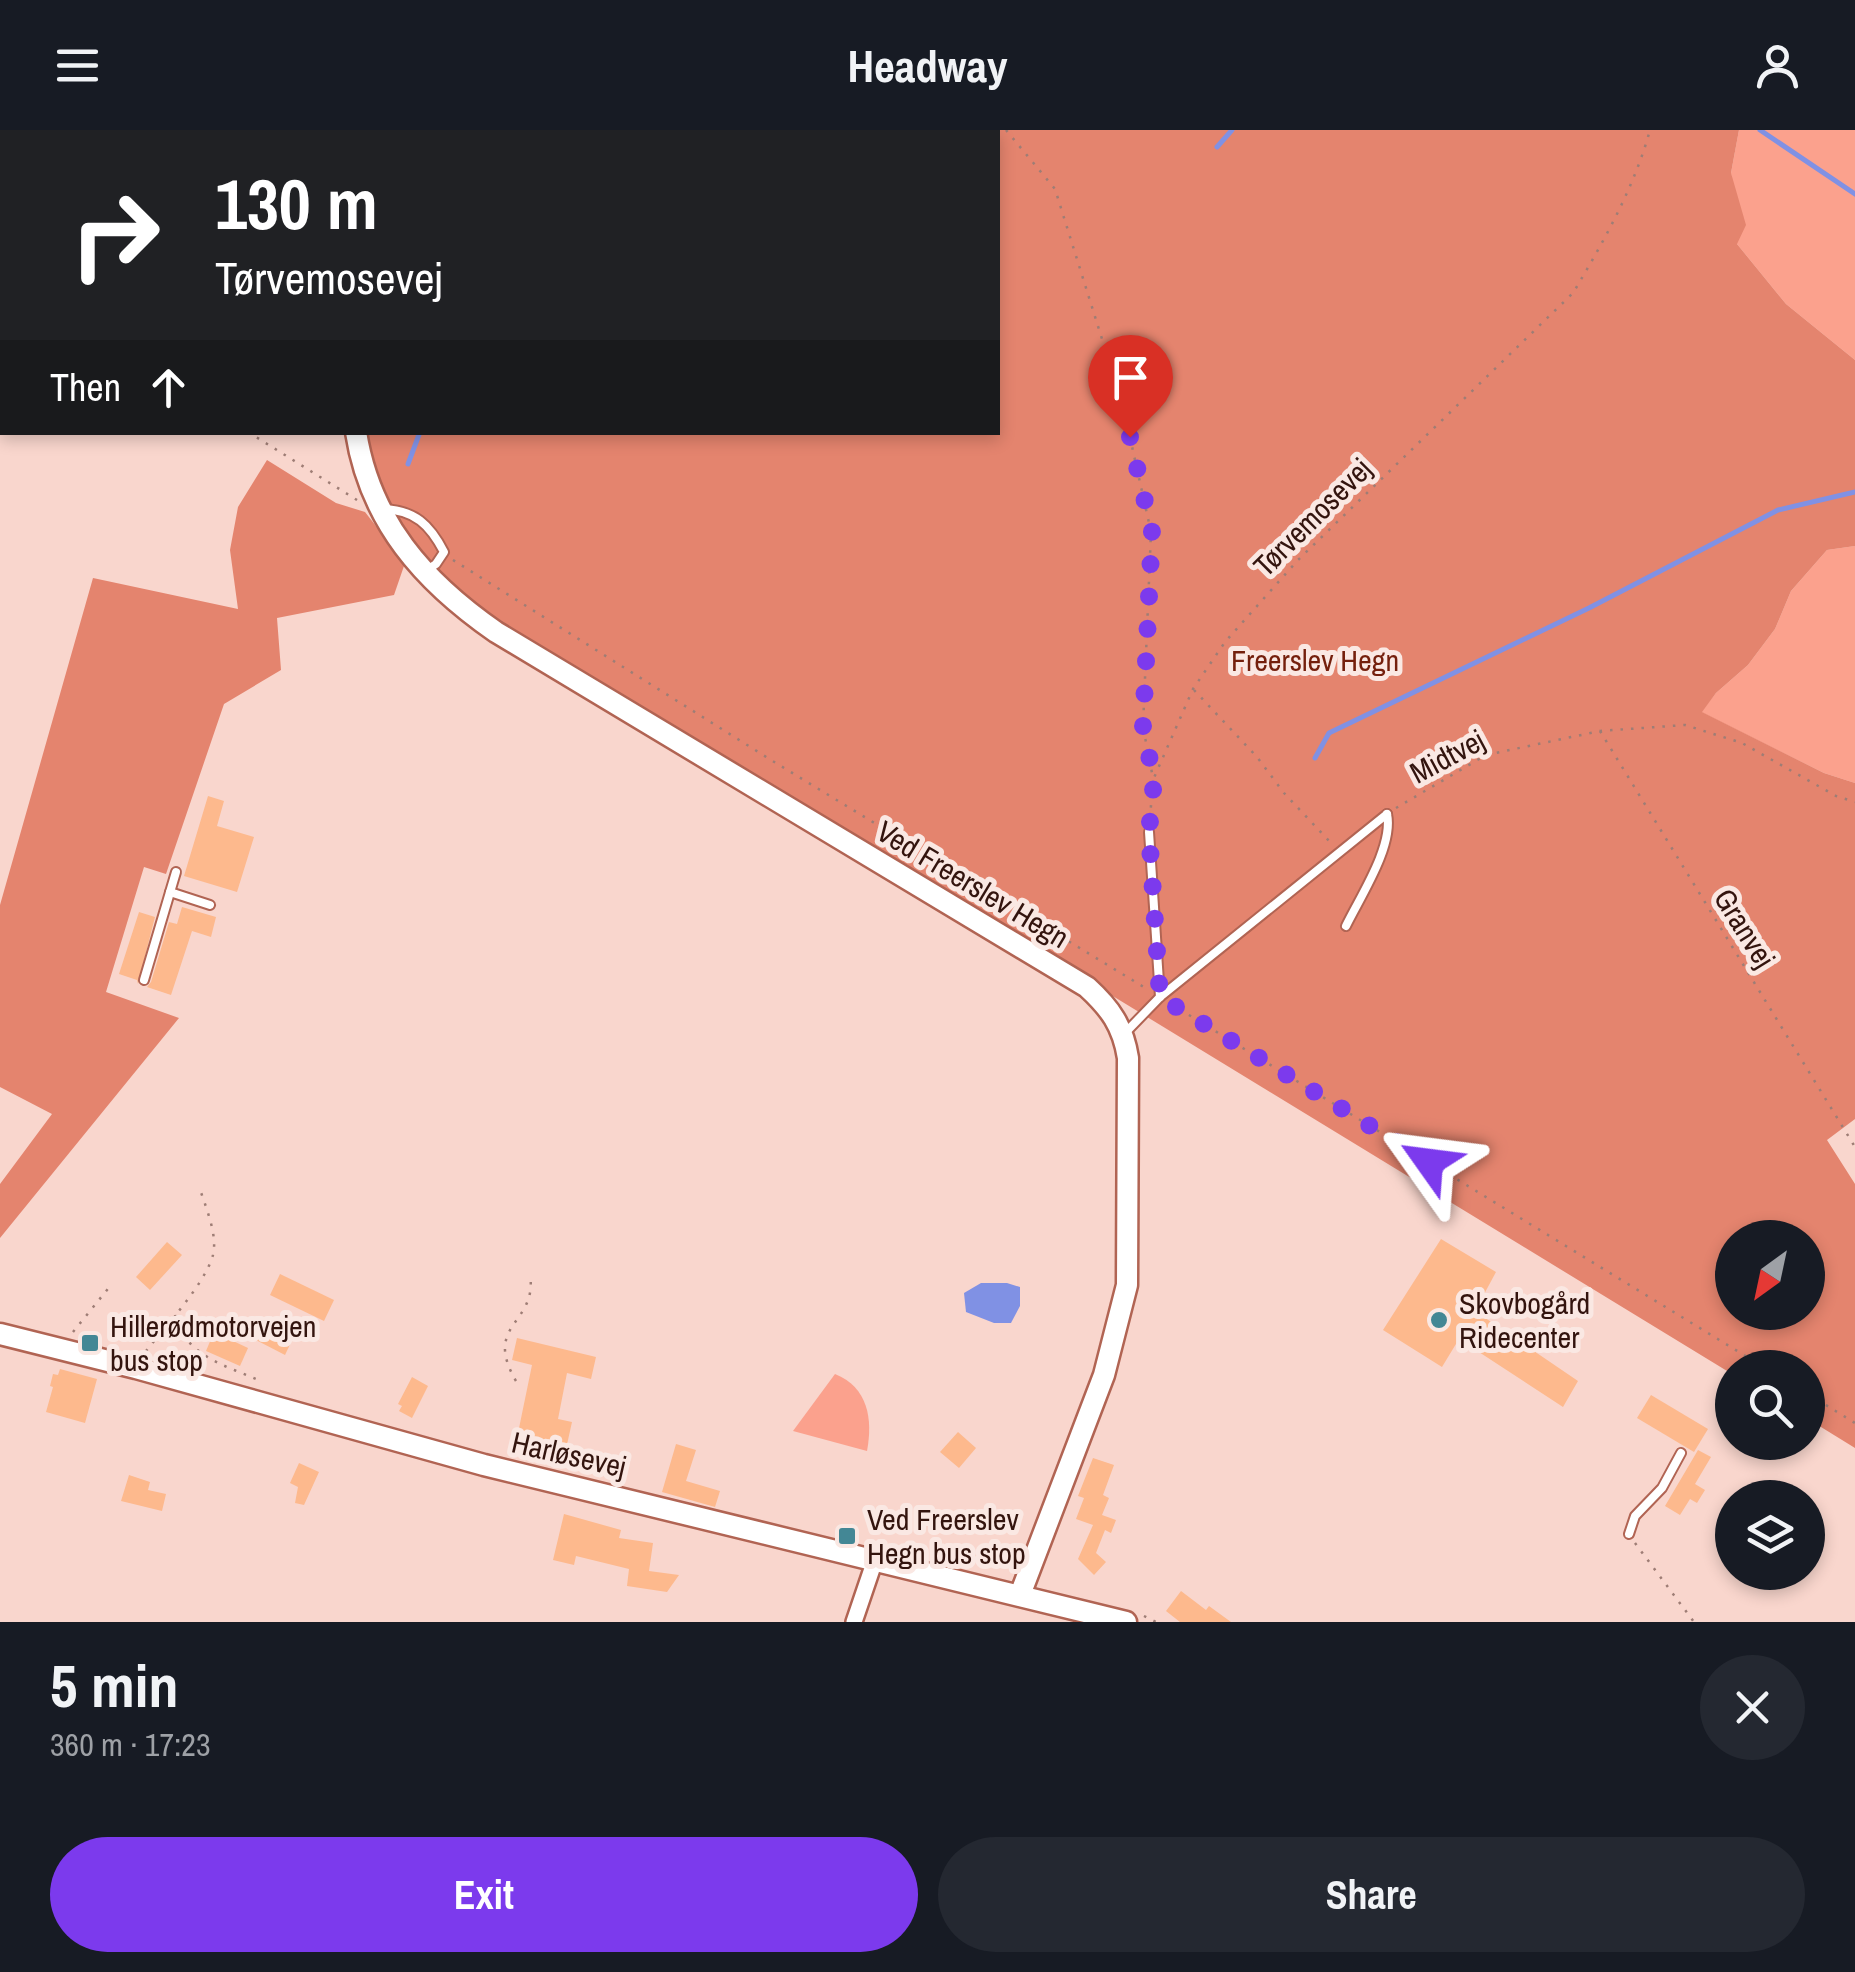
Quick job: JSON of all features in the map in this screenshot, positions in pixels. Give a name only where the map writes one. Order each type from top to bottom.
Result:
[{"type":"street","name":"Ved Freerslev Hegn","points":[[357,435],[378,509],[423,573],[463,609],[1087,987],[1104,1002],[1124,1034]]},
{"type":"street","points":[[1020,1595],[1104,1375],[1127,1285],[1128,1058],[1124,1034]]},
{"type":"street","name":"Harløsevej","points":[[0,1334],[484,1464],[1126,1622]]},
{"type":"street","points":[[854,1622],[875,1560]]},
{"type":"lane","points":[[378,509],[411,513],[433,530],[444,552],[423,573]]},
{"type":"lane","points":[[1346,926],[1378,863],[1390,825],[1387,814]]},
{"type":"lane","name":"Midtvej","points":[[1124,1034],[1160,997],[1387,814]]},
{"type":"lane","points":[[1149,832],[1160,997]]},
{"type":"lane","points":[[144,980],[176,872]]},
{"type":"lane","points":[[170,892],[210,904]]},
{"type":"lane","points":[[1629,1534],[1635,1516],[1662,1488],[1681,1453]]},
{"type":"path","points":[[1006,130],[1055,189],[1123,406],[1152,532],[1143,726],[1154,780]]},
{"type":"path","name":"Tørvemosevej","points":[[1149,832],[1154,780],[1193,689],[1225,642],[1298,560],[1574,293],[1640,167],[1650,130]]},
{"type":"path","points":[[253,435],[344,494],[378,509]]},
{"type":"path","points":[[444,552],[463,568],[625,669],[1735,1350]]},
{"type":"path","points":[[1193,689],[1257,757],[1338,854]]},
{"type":"path","name":"Midtvej","points":[[1387,814],[1486,754],[1600,731],[1685,725],[1742,743],[1836,796],[1855,802]]},
{"type":"path","name":"Granvej","points":[[1600,731],[1855,1147]]},
{"type":"path","points":[[136,1368],[193,1290],[213,1254],[210,1223],[199,1186]]},
{"type":"path","points":[[516,1382],[504,1362],[502,1346],[533,1294],[530,1274]]},
{"type":"path","points":[[60,1350],[111,1285]]},
{"type":"path","points":[[175,1315],[179,1329],[204,1356],[256,1379]]},
{"type":"path","points":[[1825,1404],[1855,1423]]},
{"type":"path","points":[[1629,1534],[1694,1622]]},
{"type":"shaded area","points":[[1739,130],[1855,130],[1855,360],[1786,304],[1737,244],[1731,173]]},
{"type":"shaded area","points":[[1855,546],[1855,783],[1824,773],[1701,712],[1748,665],[1775,629],[1791,591],[1827,550]]},
{"type":"shaded area","points":[[835,1374],[855,1387],[866,1405],[867,1451],[793,1431]]},
{"type":"green space","name":"Freerslev Hegn","points":[[1000,130],[1739,130],[1731,173],[1746,225],[1737,244],[1786,304],[1855,360],[1855,546],[1827,550],[1791,591],[1775,629],[1748,665],[1716,693],[1702,712],[1824,773],[1855,783],[1855,1119],[1827,1140],[1855,1184],[1855,1448],[1825,1429],[1825,1350],[1715,1350],[1715,1364],[482,611],[422,553],[392,512],[381,489],[366,435],[1000,435]]},
{"type":"green space","points":[[267,460],[336,503],[365,512],[405,563],[394,595],[277,618],[281,670],[224,704],[166,874],[144,867],[106,992],[179,1018],[0,1238],[0,1184],[52,1114],[0,1087],[0,905],[93,578],[238,609],[230,550],[238,507]]},
{"type":"water","points":[[981,1283],[1020,1287],[1020,1306],[1011,1323],[994,1323],[966,1312],[964,1293]]},
{"type":"building","points":[[208,796],[224,801],[217,826],[254,837],[237,892],[184,876]]},
{"type":"building","points":[[182,907],[216,917],[211,937],[192,931],[171,995],[147,987],[169,922],[177,924]]},
{"type":"building","points":[[139,912],[155,917],[138,984],[137,980],[119,974]]},
{"type":"building","name":"Skovbogård Ridecenter","points":[[1441,1239],[1496,1272],[1475,1311],[1578,1381],[1563,1407],[1459,1339],[1442,1367],[1383,1330]]},
{"type":"building","points":[[167,1242],[182,1255],[150,1290],[136,1277]]},
{"type":"building","points":[[280,1274],[334,1300],[324,1321],[270,1295]]},
{"type":"building","points":[[261,1320],[294,1336],[285,1355],[252,1338]]},
{"type":"building","points":[[214,1332],[248,1348],[240,1366],[206,1351]]},
{"type":"building","points":[[517,1338],[596,1357],[591,1379],[567,1373],[558,1419],[572,1422],[566,1449],[518,1433],[532,1365],[512,1360]]},
{"type":"building","points":[[60,1369],[97,1379],[85,1423],[46,1412],[53,1374],[58,1375]]},
{"type":"building","points":[[412,1377],[428,1386],[412,1418],[399,1411],[402,1406],[398,1404]]},
{"type":"building","points":[[1651,1395],[1708,1429],[1694,1452],[1637,1418]]},
{"type":"building","points":[[958,1432],[976,1448],[959,1468],[940,1452]]},
{"type":"building","points":[[676,1444],[696,1450],[686,1481],[720,1491],[715,1507],[662,1492]]},
{"type":"building","points":[[1698,1450],[1711,1457],[1695,1484],[1705,1490],[1697,1503],[1690,1499],[1680,1515],[1665,1506]]},
{"type":"building","points":[[1093,1458],[1114,1465],[1103,1495],[1109,1498],[1102,1515],[1116,1520],[1111,1533],[1105,1530],[1096,1553],[1106,1562],[1094,1575],[1078,1559],[1093,1525],[1076,1519],[1084,1498],[1078,1496]]},
{"type":"building","points":[[299,1463],[319,1472],[304,1505],[295,1503],[298,1487],[290,1483]]},
{"type":"building","points":[[129,1475],[150,1482],[148,1490],[166,1494],[162,1511],[121,1501]]},
{"type":"building","points":[[564,1514],[621,1530],[619,1538],[653,1543],[649,1571],[679,1575],[667,1592],[627,1586],[629,1569],[576,1556],[574,1565],[553,1560]]},
{"type":"building","points":[[1181,1591],[1231,1622],[1180,1622],[1166,1611]]},
{"type":"waterway","points":[[1217,147],[1232,130]]},
{"type":"waterway","points":[[1760,130],[1855,194]]},
{"type":"waterway","points":[[408,464],[419,435]]},
{"type":"waterway","points":[[1315,758],[1329,733],[1589,608],[1778,510],[1855,492]]},
{"type":"place","name":"Skovbogård Ridecenter","points":[[1439,1320]]},
{"type":"place","name":"Hillerødmotorvejen bus stop","points":[[90,1343]]},
{"type":"place","name":"Ved Freerslev Hegn bus stop","points":[[847,1536]]},
{"type":"route","points":[[1130,437],[1152,532],[1143,726],[1154,780],[1149,832],[1160,997],[1429,1162]]}]
